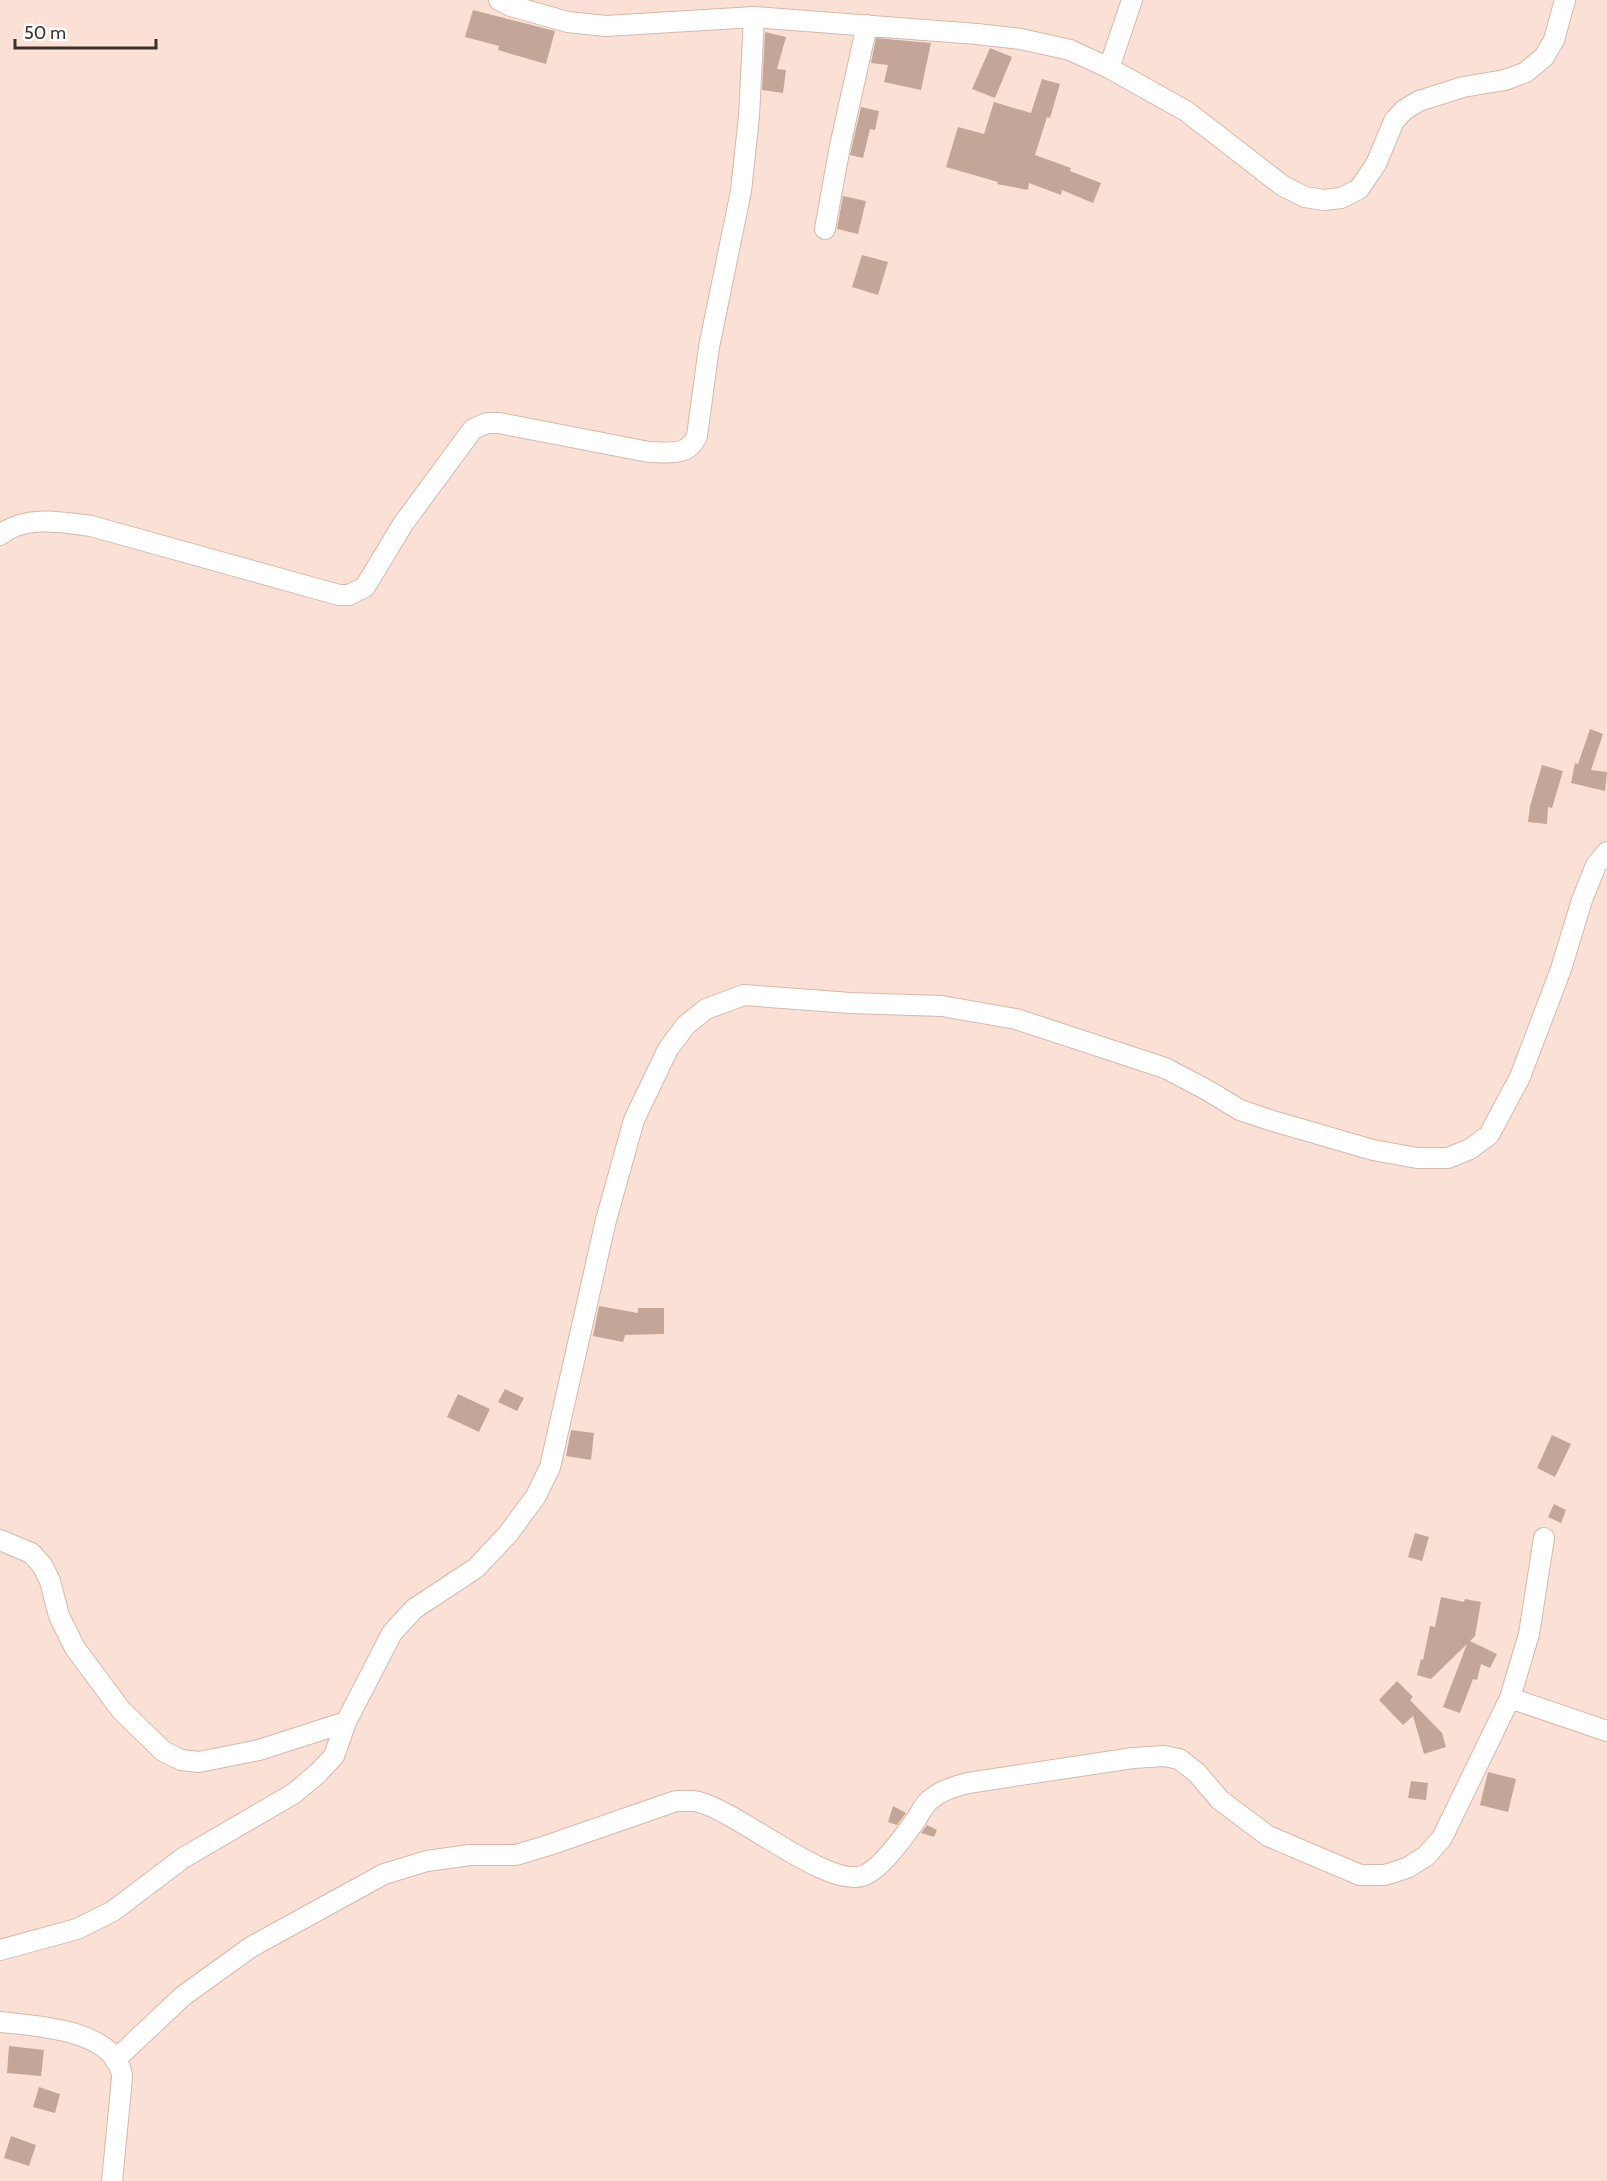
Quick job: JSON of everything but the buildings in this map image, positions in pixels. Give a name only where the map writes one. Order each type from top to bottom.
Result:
[{"type":"street","points":[[499,0],[511,6],[568,22],[606,26],[754,17],[1021,39],[1070,50],[1109,68],[1186,111],[1283,186],[1305,197],[1324,200],[1341,198],[1359,189],[1376,164],[1394,121],[1404,110],[1419,101],[1463,87],[1505,80],[1526,72],[1544,57],[1554,40],[1565,0]]},
{"type":"street","points":[[1109,68],[1132,0]]},
{"type":"street","points":[[0,536],[18,524],[56,522],[91,526],[339,595],[349,595],[365,587],[404,524],[473,429],[479,425],[499,423],[649,452],[674,453],[693,445],[697,436],[709,347],[741,191],[754,17]]},
{"type":"street","points":[[825,229],[840,146],[867,25]]},
{"type":"street","points":[[0,1950],[77,1929],[112,1911],[183,1858],[293,1794],[334,1756],[346,1722],[392,1633],[414,1609],[476,1568],[508,1534],[536,1496],[550,1467],[606,1220],[634,1120],[668,1049],[686,1025],[706,1009],[744,995],[850,1003],[942,1006],[1016,1019],[1165,1068],[1240,1110],[1272,1121],[1373,1150],[1418,1158],[1448,1158],[1470,1149],[1489,1135],[1520,1077],[1561,969],[1582,900],[1596,865],[1607,852]]},
{"type":"street","points":[[115,2060],[183,1996],[251,1947],[384,1874],[427,1861],[470,1855],[516,1855],[676,1801],[697,1802],[726,1813],[800,1857],[838,1875],[850,1878],[864,1876],[879,1865],[906,1833],[929,1800],[949,1788],[968,1783],[1133,1758],[1164,1756],[1179,1759],[1197,1773],[1220,1800],[1268,1836],[1360,1875],[1385,1875],[1407,1868],[1426,1856],[1442,1838],[1510,1698],[1529,1634],[1544,1538]]},
{"type":"street","points":[[0,1540],[31,1553],[42,1565],[50,1581],[58,1616],[75,1648],[121,1710],[163,1751],[181,1760],[199,1762],[259,1750],[346,1722]]},
{"type":"street","points":[[1510,1698],[1607,1731]]},
{"type":"street","points":[[0,2022],[71,2032],[98,2043],[115,2060],[122,2075],[111,2181]]}]
